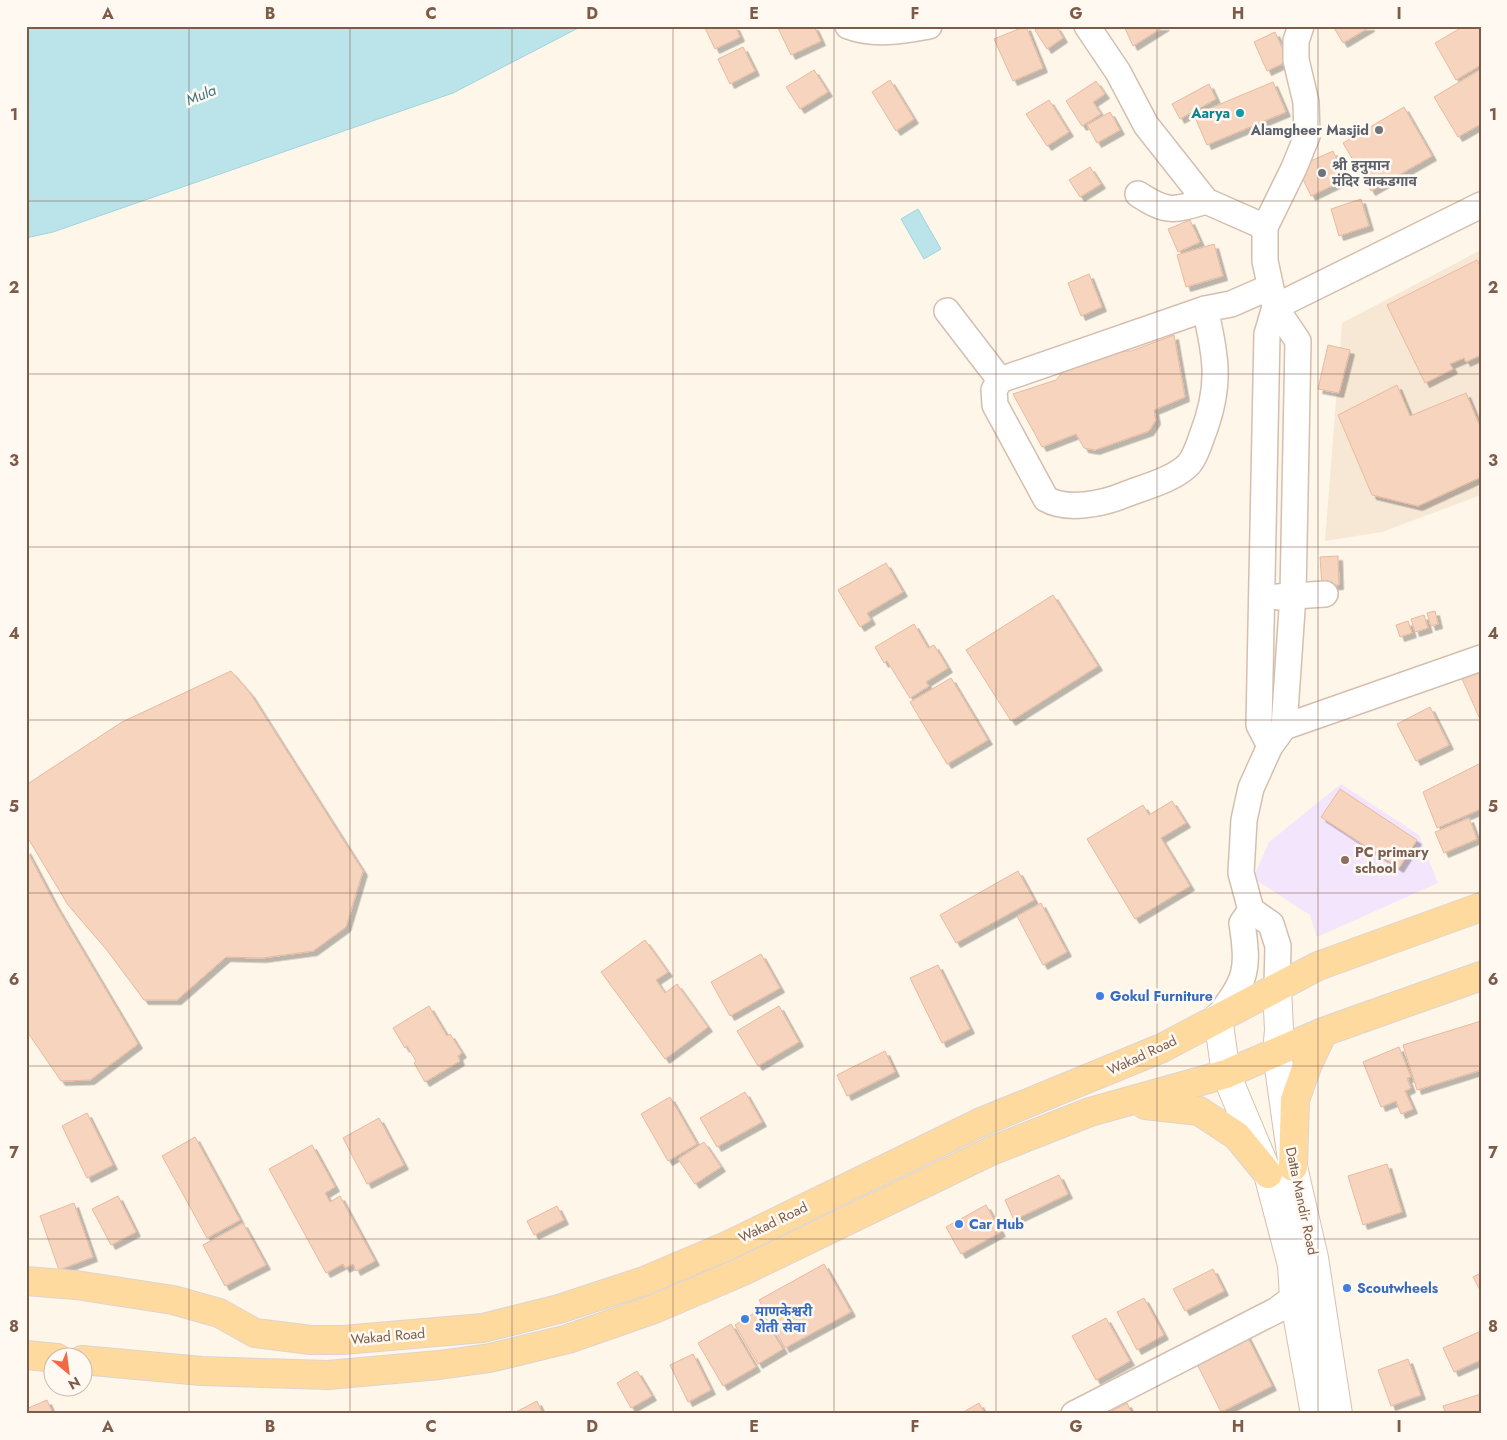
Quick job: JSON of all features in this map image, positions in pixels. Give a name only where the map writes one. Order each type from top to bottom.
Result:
[{"type":"main road","name":"Wakad Road","points":[[26,1281],[76,1285],[173,1300],[219,1312],[255,1333],[310,1340],[343,1340],[483,1328],[559,1309],[652,1277],[728,1244],[979,1123],[1162,1048],[1318,966],[1481,907]]},
{"type":"main road","points":[[92,1361],[202,1371],[328,1375],[439,1365],[490,1358],[550,1343],[654,1309],[741,1272],[982,1156],[1090,1112],[1226,1074],[1323,1032],[1481,976]]},
{"type":"main road","name":"Datta Mandir Road","points":[[1277,987],[1280,1171],[1294,1297],[1315,1414]]},
{"type":"main road","name":"Datta Mandir Road","points":[[1218,1017],[1226,1074],[1280,1171],[1314,1258],[1338,1414]]},
{"type":"main road","points":[[1090,1112],[1141,1105],[1166,1106],[1199,1111],[1237,1136],[1280,1171],[1295,1100],[1307,1066],[1323,1032]]},
{"type":"main road","points":[[26,1355],[42,1357]]},
{"type":"street","points":[[848,26],[859,31],[898,32],[929,26]]},
{"type":"street","points":[[1087,26],[1118,72],[1146,125],[1206,201],[1265,227]]},
{"type":"street","points":[[1277,987],[1278,946],[1270,924],[1251,910],[1241,873],[1244,820],[1251,788],[1277,736],[1292,595],[1298,341],[1273,297],[1265,261],[1265,227],[1294,168],[1307,136],[1306,102],[1296,60],[1294,31]]},
{"type":"street","points":[[1138,194],[1160,208],[1180,209],[1206,201]]},
{"type":"street","points":[[1205,309],[1214,346],[1216,392],[1208,421],[1190,463],[1176,474],[1108,502],[1054,504],[1046,499],[995,405],[994,390],[1000,380],[1205,309],[1273,297],[1481,205]]},
{"type":"street","points":[[1273,297],[1267,334],[1259,725],[1277,736]]},
{"type":"street","points":[[947,311],[1000,380]]},
{"type":"street","points":[[1262,599],[1292,595],[1325,594]]},
{"type":"street","points":[[1277,736],[1481,658]]},
{"type":"street","points":[[1218,1017],[1239,989],[1247,961],[1242,923],[1251,910]]},
{"type":"street","points":[[1074,1414],[1277,1310],[1294,1297]]},
{"type":"shaded area","points":[[1481,250],[1481,495],[1382,532],[1325,541],[1342,323]]},
{"type":"shaded area","name":"PC primary school","points":[[1341,784],[1419,835],[1438,883],[1317,937],[1310,915],[1253,878],[1269,842]]},
{"type":"water","name":"Mula","points":[[26,26],[582,26],[453,93],[53,232],[26,238]]},
{"type":"water","points":[[918,209],[941,249],[924,259],[901,219]]},
{"type":"building","points":[[704,26],[735,26],[740,37],[715,49]]},
{"type":"building","points":[[777,26],[814,26],[821,41],[791,55]]},
{"type":"building","points":[[1026,26],[1043,68],[1013,81],[994,39]]},
{"type":"building","points":[[1040,26],[1056,26],[1063,38],[1047,49],[1035,30]]},
{"type":"building","points":[[1124,26],[1165,26],[1133,46]]},
{"type":"building","points":[[1333,26],[1370,26],[1370,27],[1343,43]]},
{"type":"building","points":[[1464,26],[1481,26],[1481,65],[1456,80],[1435,43]]},
{"type":"building","points":[[1275,32],[1288,61],[1267,71],[1254,42]]},
{"type":"building","points":[[743,47],[755,71],[730,84],[718,59]]},
{"type":"building","points":[[1481,69],[1481,124],[1458,137],[1434,97]]},
{"type":"building","points":[[814,70],[828,92],[800,109],[786,87]]},
{"type":"building","points":[[890,80],[914,119],[896,131],[872,92]]},
{"type":"building","points":[[1096,81],[1105,94],[1093,102],[1101,114],[1082,126],[1066,101]]},
{"type":"building","name":"Aarya","points":[[1273,82],[1286,112],[1207,145],[1194,115]]},
{"type":"building","points":[[1209,84],[1216,99],[1180,119],[1172,104]]},
{"type":"building","points":[[1049,100],[1069,132],[1047,146],[1026,114]]},
{"type":"building","points":[[1404,107],[1432,156],[1371,191],[1343,143]]},
{"type":"building","points":[[1110,112],[1120,130],[1097,143],[1087,125]]},
{"type":"building","name":"श्री हनुमान मंदिर वाकडगाव","points":[[1333,151],[1346,179],[1311,196],[1297,167]]},
{"type":"building","points":[[1090,167],[1101,184],[1080,197],[1069,180]]},
{"type":"building","points":[[1361,199],[1369,226],[1339,236],[1331,209]]},
{"type":"building","points":[[1190,220],[1200,242],[1178,252],[1168,229]]},
{"type":"building","points":[[1214,244],[1223,276],[1186,287],[1177,255]]},
{"type":"building","points":[[1477,260],[1481,268],[1481,355],[1466,362],[1464,358],[1450,364],[1453,369],[1425,383],[1387,305]]},
{"type":"building","points":[[1089,274],[1102,307],[1081,316],[1068,283]]},
{"type":"building","points":[[1174,335],[1185,397],[1154,410],[1156,420],[1149,431],[1095,450],[1084,448],[1076,434],[1042,447],[1013,394],[1056,380],[1065,369],[1112,351],[1131,351]]},
{"type":"building","points":[[1328,345],[1350,350],[1339,393],[1318,389]]},
{"type":"building","points":[[1397,385],[1410,416],[1466,393],[1481,429],[1481,477],[1418,506],[1372,495],[1338,415]]},
{"type":"building","points":[[1338,556],[1339,585],[1322,586],[1320,557]]},
{"type":"building","points":[[886,563],[903,592],[867,613],[871,620],[860,627],[838,590]]},
{"type":"building","points":[[1053,595],[1098,666],[1011,721],[966,650]]},
{"type":"building","points":[[1435,611],[1438,624],[1431,626],[1427,613]]},
{"type":"building","points":[[1424,615],[1428,628],[1415,632],[1411,619]]},
{"type":"building","points":[[1408,621],[1412,633],[1400,637],[1396,625]]},
{"type":"building","points":[[914,624],[928,648],[934,645],[948,668],[926,682],[929,686],[910,698],[887,661],[884,663],[875,647]]},
{"type":"building","points":[[1475,666],[1481,678],[1481,717],[1479,717],[1459,672]]},
{"type":"building","points":[[231,671],[250,693],[363,871],[346,927],[313,951],[262,958],[226,957],[177,1000],[144,1000],[106,949],[68,905],[26,835],[26,785],[122,722]]},
{"type":"building","points":[[951,678],[988,740],[947,764],[910,702]]},
{"type":"building","points":[[1430,707],[1449,745],[1416,761],[1397,724]]},
{"type":"building","points":[[1481,763],[1481,809],[1437,828],[1423,792]]},
{"type":"building","points":[[1340,789],[1417,840],[1399,868],[1321,817]]},
{"type":"building","points":[[1172,801],[1186,823],[1161,838],[1190,886],[1135,919],[1087,839],[1143,805],[1149,815]]},
{"type":"building","points":[[1469,818],[1477,839],[1444,853],[1435,832]]},
{"type":"building","points":[[26,849],[55,904],[138,1044],[90,1080],[61,1081],[26,1030]]},
{"type":"building","points":[[1018,871],[1034,900],[956,943],[940,915]]},
{"type":"building","points":[[1041,903],[1067,952],[1043,965],[1017,916]]},
{"type":"building","points":[[645,940],[668,972],[656,980],[665,993],[677,984],[708,1027],[665,1059],[601,972]]},
{"type":"building","points":[[761,954],[780,988],[730,1016],[711,982]]},
{"type":"building","points":[[938,965],[970,1029],[942,1043],[910,978]]},
{"type":"building","points":[[429,1006],[447,1036],[450,1034],[462,1053],[458,1056],[460,1061],[425,1082],[414,1063],[416,1061],[407,1046],[405,1048],[393,1028]]},
{"type":"building","points":[[779,1006],[799,1042],[758,1066],[737,1031]]},
{"type":"building","points":[[1481,1021],[1481,1070],[1417,1090],[1403,1045]]},
{"type":"building","points":[[1399,1047],[1411,1077],[1407,1078],[1411,1088],[1405,1091],[1413,1109],[1401,1114],[1396,1101],[1381,1107],[1363,1062]]},
{"type":"building","points":[[885,1051],[895,1072],[847,1096],[837,1075]]},
{"type":"building","points":[[745,1092],[762,1122],[717,1147],[700,1118]]},
{"type":"building","points":[[670,1097],[697,1144],[668,1161],[641,1114]]},
{"type":"building","points":[[87,1113],[113,1165],[87,1178],[62,1126]]},
{"type":"building","points":[[379,1118],[404,1165],[367,1184],[343,1138]]},
{"type":"building","points":[[195,1137],[240,1220],[207,1238],[162,1156]]},
{"type":"building","points":[[704,1142],[721,1167],[695,1184],[678,1159]]},
{"type":"building","points":[[312,1145],[335,1187],[325,1193],[330,1202],[340,1196],[375,1261],[356,1271],[353,1264],[345,1268],[343,1264],[326,1273],[269,1169]]},
{"type":"building","points":[[1387,1164],[1402,1212],[1363,1225],[1348,1176]]},
{"type":"building","points":[[1059,1175],[1068,1194],[1014,1220],[1005,1200]]},
{"type":"building","points":[[118,1196],[136,1232],[111,1245],[92,1209]]},
{"type":"building","points":[[74,1203],[93,1257],[59,1270],[40,1216]]},
{"type":"building","points":[[986,1205],[1001,1232],[961,1254],[946,1227]]},
{"type":"building","points":[[557,1206],[564,1220],[534,1235],[527,1221]]},
{"type":"building","points":[[243,1223],[266,1265],[225,1286],[203,1245]]},
{"type":"building","points":[[824,1264],[851,1312],[785,1348],[759,1300]]},
{"type":"building","points":[[1213,1269],[1224,1291],[1185,1311],[1173,1289]]},
{"type":"building","points":[[1481,1273],[1481,1292],[1473,1277]]},
{"type":"building","points":[[1144,1298],[1164,1335],[1137,1350],[1117,1312]]},
{"type":"building","points":[[759,1310],[783,1349],[758,1364],[735,1325]]},
{"type":"building","points":[[1106,1318],[1130,1361],[1096,1380],[1072,1336]]},
{"type":"building","points":[[731,1324],[756,1367],[723,1386],[698,1343]]},
{"type":"building","points":[[1481,1331],[1481,1360],[1454,1372],[1443,1348]]},
{"type":"building","points":[[1246,1334],[1272,1386],[1221,1412],[1195,1360]]},
{"type":"building","points":[[693,1354],[711,1390],[688,1402],[670,1365]]},
{"type":"building","points":[[1408,1359],[1421,1395],[1391,1406],[1378,1370]]},
{"type":"building","points":[[637,1371],[652,1396],[631,1408],[617,1383]]},
{"type":"building","points":[[1481,1394],[1481,1414],[1446,1414],[1443,1406]]},
{"type":"building","points":[[47,1400],[53,1414],[26,1414],[26,1409]]},
{"type":"building","points":[[537,1401],[543,1414],[512,1414]]},
{"type":"building","points":[[979,1403],[985,1414],[960,1414]]},
{"type":"building","points":[[1127,1403],[1132,1414],[1106,1414]]},
{"type":"place","name":"Aarya","points":[[1240,113]]},
{"type":"place","name":"Alamgheer Masjid","points":[[1379,130]]},
{"type":"place","name":"श्री हनुमान मंदिर वाकडगाव","points":[[1322,173]]},
{"type":"place","name":"PC primary school","points":[[1345,860]]},
{"type":"place","name":"Gokul Furniture","points":[[1100,996]]},
{"type":"place","name":"Car Hub","points":[[959,1224]]},
{"type":"place","name":"Scoutwheels","points":[[1347,1288]]},
{"type":"place","name":"माणकेश्वरी शेती सेवा","points":[[745,1319]]}]
